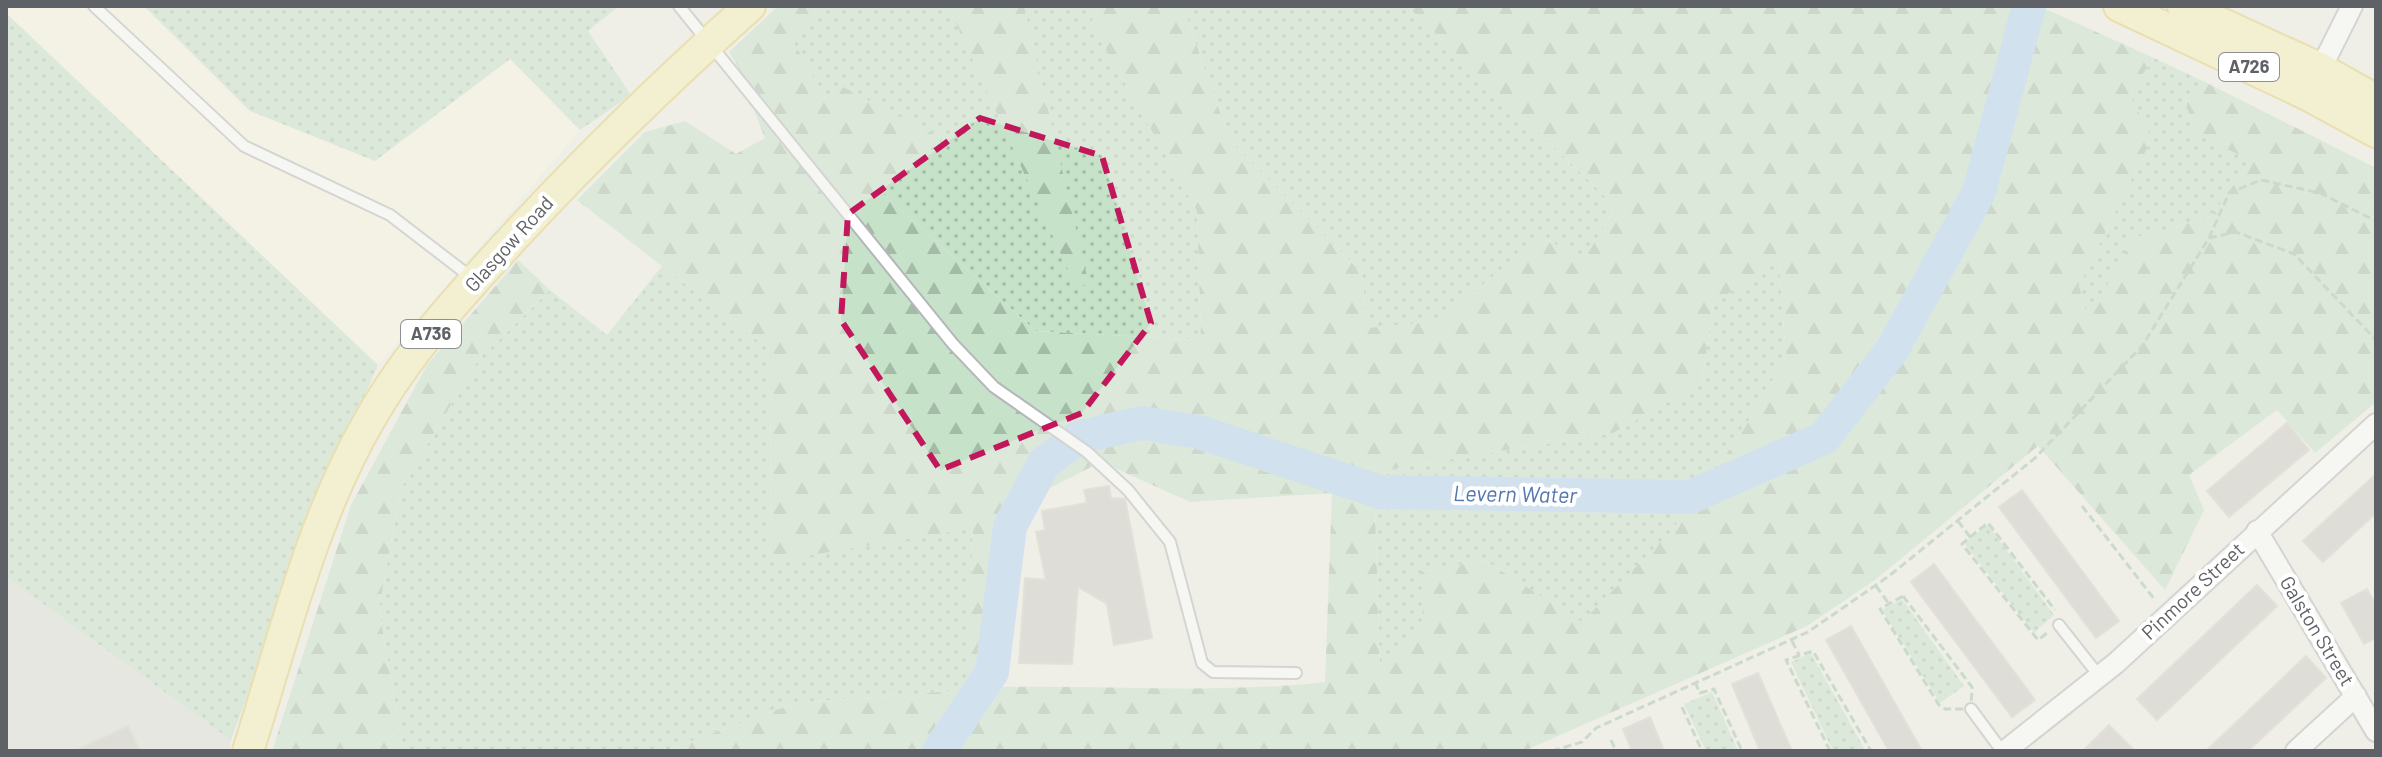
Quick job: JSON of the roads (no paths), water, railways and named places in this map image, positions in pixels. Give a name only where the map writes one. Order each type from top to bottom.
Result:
[{"type":"main road","name":"Glasgow Road","points":[[248,751],[330,501],[369,421],[406,365],[475,280],[586,160],[750,6]]},
{"type":"main road","name":"A726","points":[[2119,6],[2314,82],[2376,100]]},
{"type":"main road","name":"A726","points":[[2183,6],[2314,82],[2376,132]]},
{"type":"street","points":[[2314,82],[2352,6]]},
{"type":"street","name":"Pinmore Street","points":[[2003,751],[2100,677],[2376,424]]},
{"type":"street","name":"Galston Street","points":[[2257,531],[2376,731]]},
{"type":"street","points":[[2296,751],[2356,696]]},
{"type":"lane","points":[[94,6],[244,146],[390,215],[475,280]]},
{"type":"lane","points":[[679,6],[953,344],[994,387],[1087,452],[1128,490],[1170,542],[1202,663],[1213,672],[1296,673]]},
{"type":"lane","points":[[2059,625],[2100,677]]},
{"type":"lane","points":[[1971,709],[2003,751]]},
{"type":"waterway","name":"Levern Water","points":[[939,751],[992,672],[1010,526],[1044,463],[1079,437],[1142,423],[1199,432],[1380,492],[1690,497],[1824,438],[1892,350],[1979,192],[2029,6]]}]
